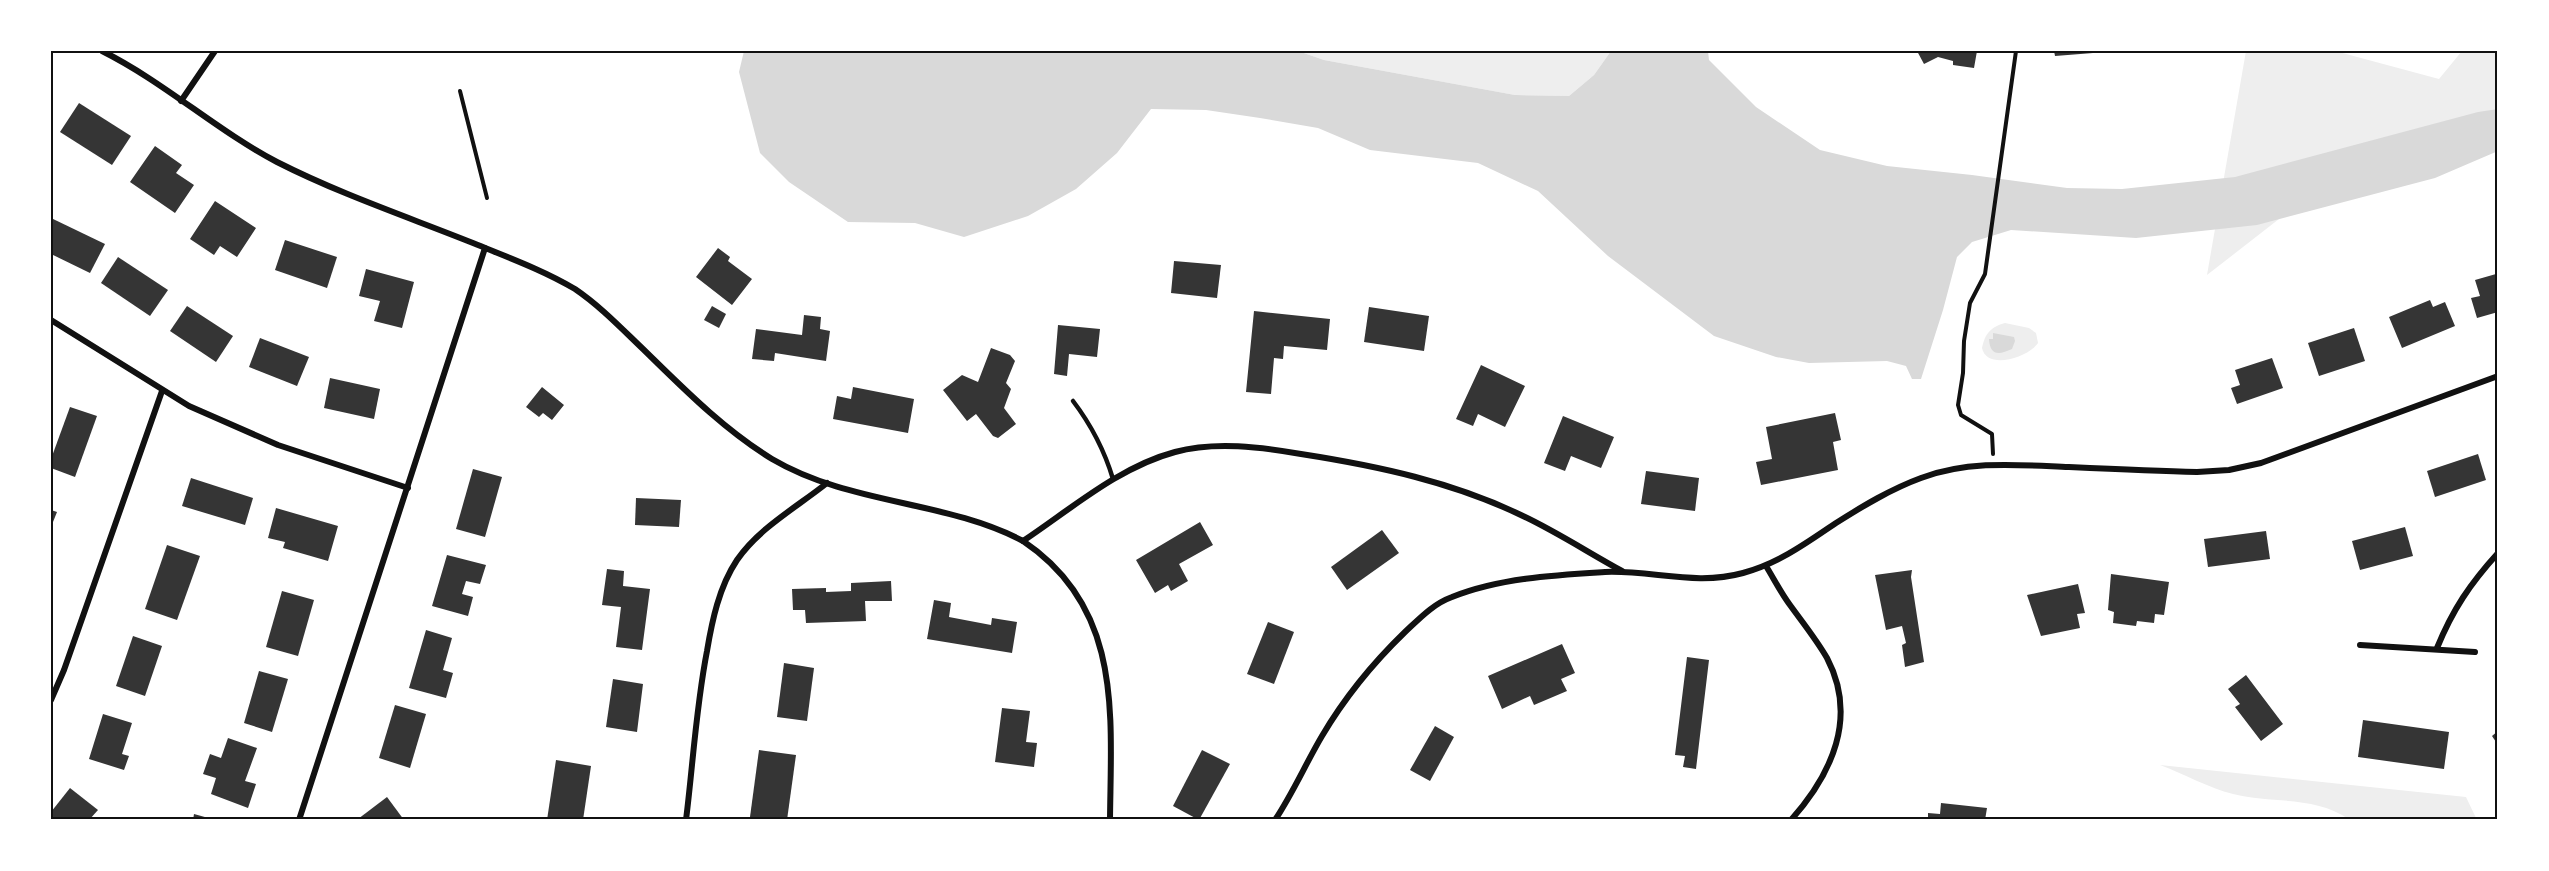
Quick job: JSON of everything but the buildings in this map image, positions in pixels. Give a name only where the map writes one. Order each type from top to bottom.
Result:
[{"type":"street","points":[[102,51],[226,132],[277,162],[340,191],[531,267],[578,292],[611,318],[684,389],[731,430],[771,458],[797,472],[827,483],[889,501],[974,520],[1000,529],[1023,541],[1056,566],[1087,611],[1099,642],[1107,673],[1111,709],[1110,820]]},
{"type":"street","points":[[181,101],[215,51]]},
{"type":"street","points":[[300,820],[486,248]]},
{"type":"street","points":[[51,320],[117,360],[162,391],[243,431],[408,488]]},
{"type":"street","points":[[1275,820],[1340,707],[1368,670],[1429,610],[1450,597],[1514,581],[1564,574],[1622,571],[1689,580],[1718,579],[1766,567],[1789,556],[1861,508],[1923,477],[1958,468],[1994,464],[2198,472],[2229,470],[2260,463],[2498,376]]},
{"type":"street","points":[[51,700],[136,471],[162,391]]},
{"type":"street","points":[[1023,541],[1113,479],[1148,461],[1196,448],[1275,450],[1357,462],[1428,480],[1480,497],[1524,516],[1622,571]]},
{"type":"street","points":[[686,820],[697,701],[713,616],[723,587],[736,561],[757,537],[827,483]]},
{"type":"street","points":[[2437,648],[2450,616],[2472,582],[2498,553]]},
{"type":"street","points":[[1766,567],[1827,658],[1836,680],[1842,705],[1839,734],[1831,761],[1819,783],[1791,820]]},
{"type":"street","points":[[2360,645],[2475,652]]},
{"type":"lane","points":[[1073,401],[1092,426],[1104,449],[1113,479]]},
{"type":"path","points":[[1994,464],[1992,434],[1961,415],[1958,405],[1970,303],[1985,274],[1988,256],[2016,51]]},
{"type":"path","points":[[460,91],[487,198]]},
{"type":"shaded area","points":[[744,51],[1298,51],[1324,60],[1515,95],[1569,96],[1594,75],[1611,51],[1708,51],[1709,60],[1756,107],[1820,150],[1887,166],[2067,188],[2122,189],[2235,177],[2478,112],[2498,109],[2498,151],[2435,178],[2257,225],[2136,238],[2011,230],[1972,242],[1957,257],[1921,379],[1912,379],[1906,366],[1887,361],[1809,363],[1776,357],[1714,336],[1608,256],[1538,191],[1478,163],[1370,150],[1318,128],[1206,110],[1151,109],[1117,153],[1076,189],[1028,216],[964,237],[915,223],[848,222],[789,182],[760,153],[739,72]]},
{"type":"shaded area","points":[[1298,51],[1611,51],[1594,75],[1569,96],[1515,95],[1324,60]]},
{"type":"shaded area","points":[[2246,51],[2335,51],[2439,79],[2462,51],[2498,51],[2498,143],[2310,195],[2207,275]]},
{"type":"shaded area","points":[[2005,323],[2029,328],[2036,333],[2038,343],[2018,357],[2000,360],[1985,355],[1982,348],[1985,338],[1996,326]]},
{"type":"shaded area","points":[[1993,333],[2014,337],[2012,349],[1999,353],[1993,351],[1989,339],[1993,339]]},
{"type":"shaded area","points":[[2160,765],[2466,797],[2477,820],[2350,820],[2337,812],[2308,803],[2233,794]]}]
